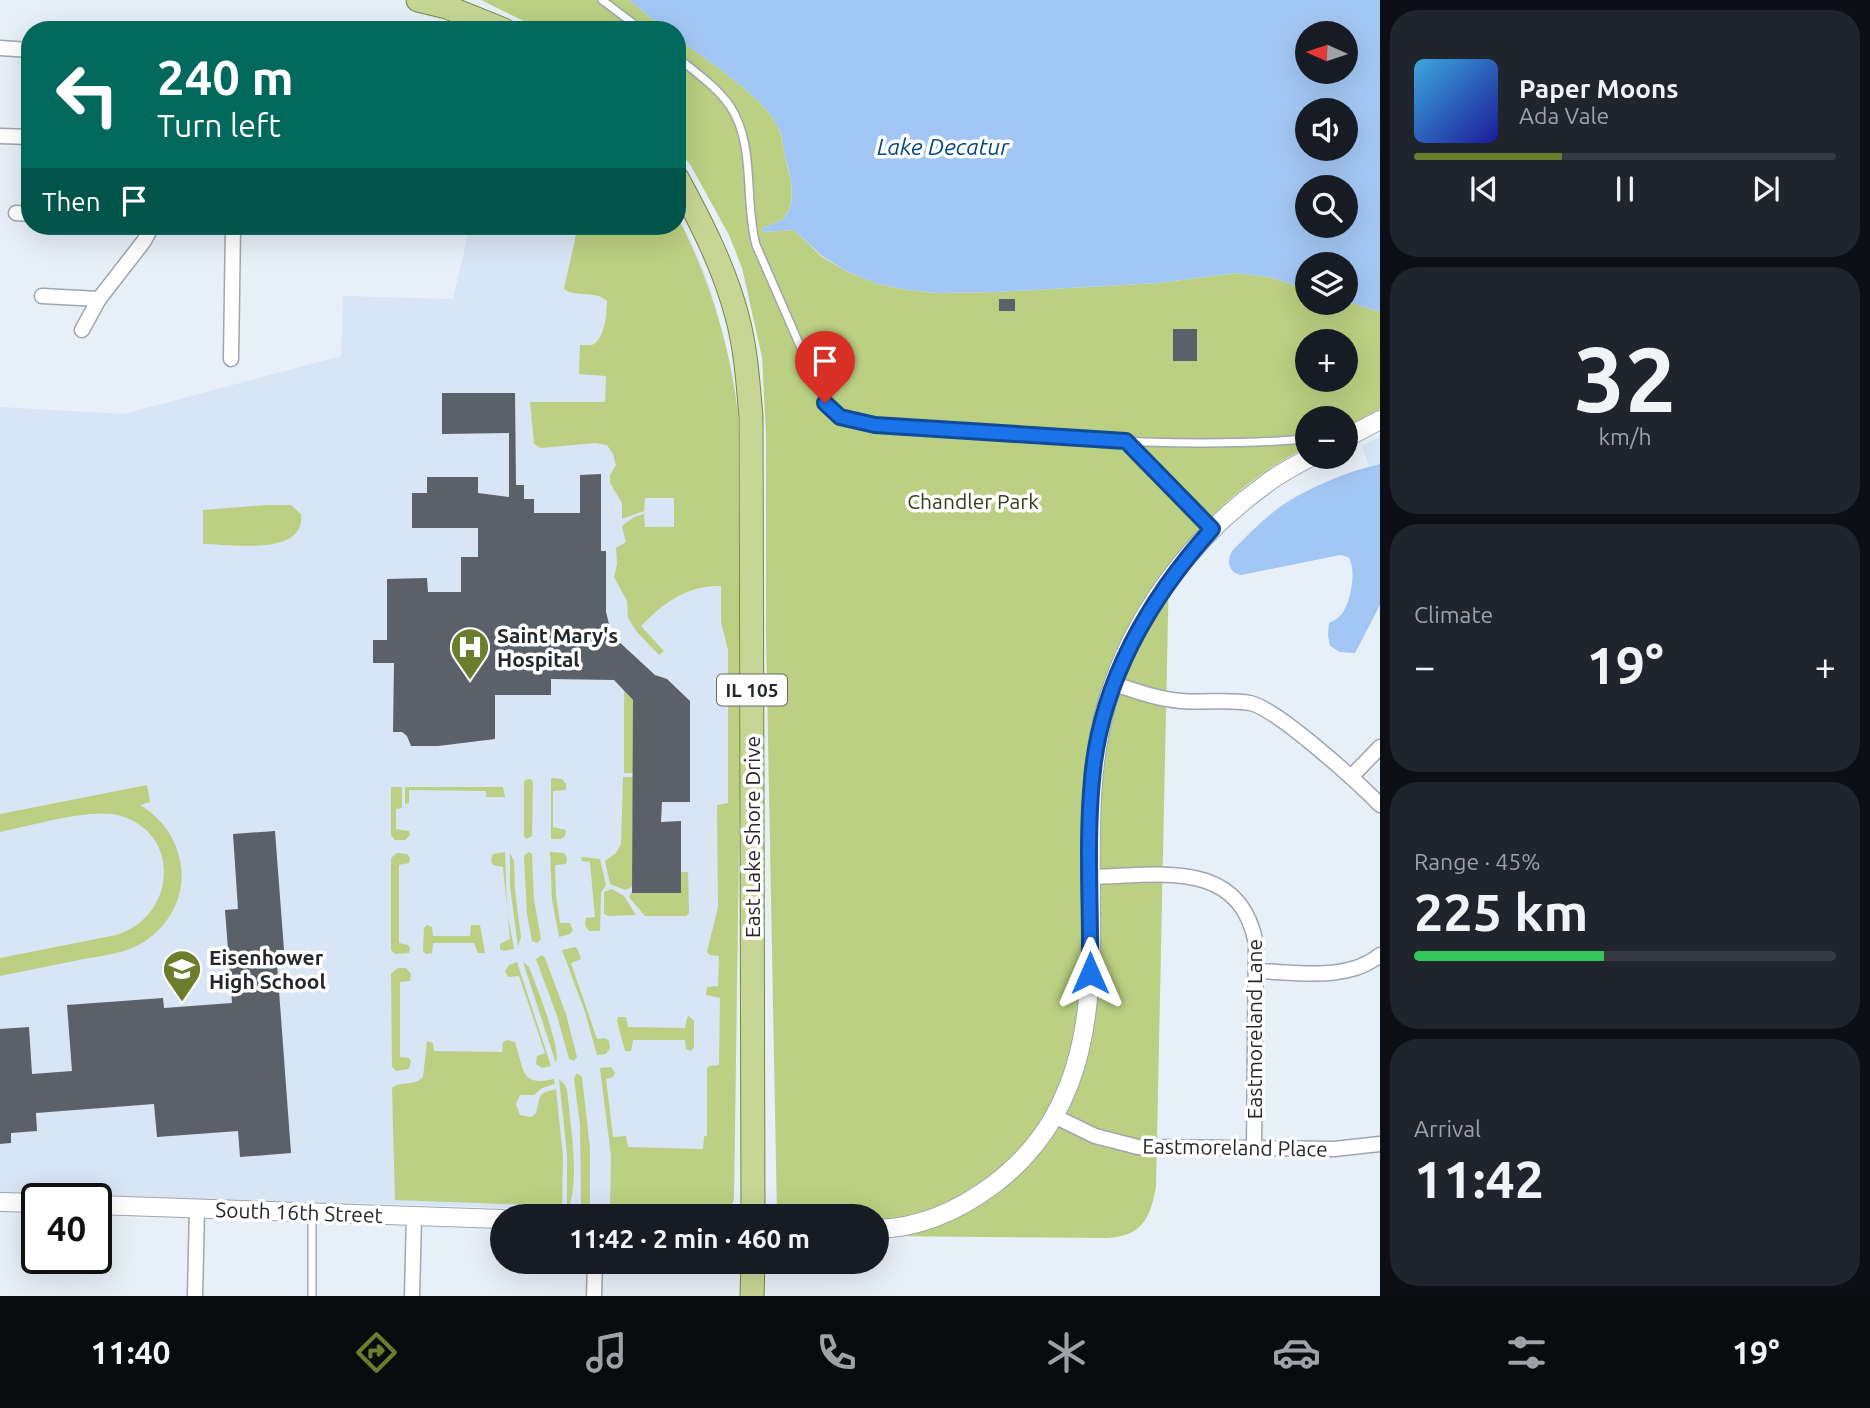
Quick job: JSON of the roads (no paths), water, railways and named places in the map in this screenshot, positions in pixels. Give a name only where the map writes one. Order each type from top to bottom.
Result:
[{"type":"main road","points":[[418,0],[484,21]]},
{"type":"main road","name":"East Lake Shore Drive","points":[[686,194],[704,227],[723,274],[737,316],[747,369],[751,431],[753,1204]]},
{"type":"main road","points":[[752,1296],[753,1274]]},
{"type":"street","points":[[0,48],[21,49]]},
{"type":"street","points":[[0,136],[21,136]]},
{"type":"street","points":[[82,330],[99,299],[147,235]]},
{"type":"street","points":[[231,359],[233,235]]},
{"type":"street","points":[[42,296],[99,299]]},
{"type":"street","points":[[1358,432],[1380,420]]},
{"type":"street","points":[[889,1228],[905,1227],[942,1216],[981,1193],[1020,1160],[1054,1116],[1075,1070],[1088,1017],[1092,779],[1101,728],[1114,684],[1130,644],[1146,615],[1182,563],[1212,529],[1268,482],[1295,466]]},
{"type":"street","points":[[1114,684],[1166,699],[1259,706],[1274,714],[1351,777],[1380,805]]},
{"type":"street","points":[[1351,777],[1380,747]]},
{"type":"street","name":"Eastmoreland Lane","points":[[1091,877],[1190,877],[1218,885],[1239,901],[1247,914],[1256,944],[1254,1148]]},
{"type":"street","points":[[1256,971],[1342,973],[1365,965],[1380,955]]},
{"type":"street","name":"Eastmoreland Place","points":[[1054,1116],[1095,1136],[1138,1147],[1334,1149],[1380,1144]]},
{"type":"street","points":[[0,1202],[21,1203]]},
{"type":"street","name":"South 16th Street","points":[[112,1205],[490,1219]]},
{"type":"street","points":[[195,1296],[197,1208]]},
{"type":"street","points":[[412,1296],[414,1216]]},
{"type":"street","points":[[594,1274],[594,1296]]},
{"type":"lane","points":[[602,0],[630,21]]},
{"type":"lane","points":[[686,65],[728,103],[740,124],[746,159],[751,225],[756,245],[820,394],[832,411],[850,421],[875,425],[1126,441],[1258,443],[1295,440]]},
{"type":"lane","points":[[1126,441],[1212,529]]},
{"type":"lane","points":[[312,1212],[312,1296]]},
{"type":"water","name":"Lake Decatur","points":[[629,0],[1380,0],[1380,312],[1358,305],[1358,252],[1295,252],[1295,285],[1269,277],[1236,273],[1158,283],[997,292],[937,293],[878,284],[848,272],[822,256],[794,230],[763,232],[762,228],[782,220],[787,214],[792,193],[778,127],[771,115],[747,91],[686,44],[686,21],[655,21]]},
{"type":"water","points":[[1380,464],[1380,605],[1355,653],[1340,652],[1330,646],[1329,623],[1343,612],[1349,597],[1352,570],[1348,557],[1340,555],[1241,575],[1231,569],[1229,559],[1232,551],[1253,530],[1299,495],[1354,471]]},
{"type":"place","name":"Saint Mary's Hospital","points":[[470,681]]},
{"type":"place","name":"Eisenhower High School","points":[[182,1003]]},
{"type":"park label","name":"Chandler Park","points":[[973,501]]}]
